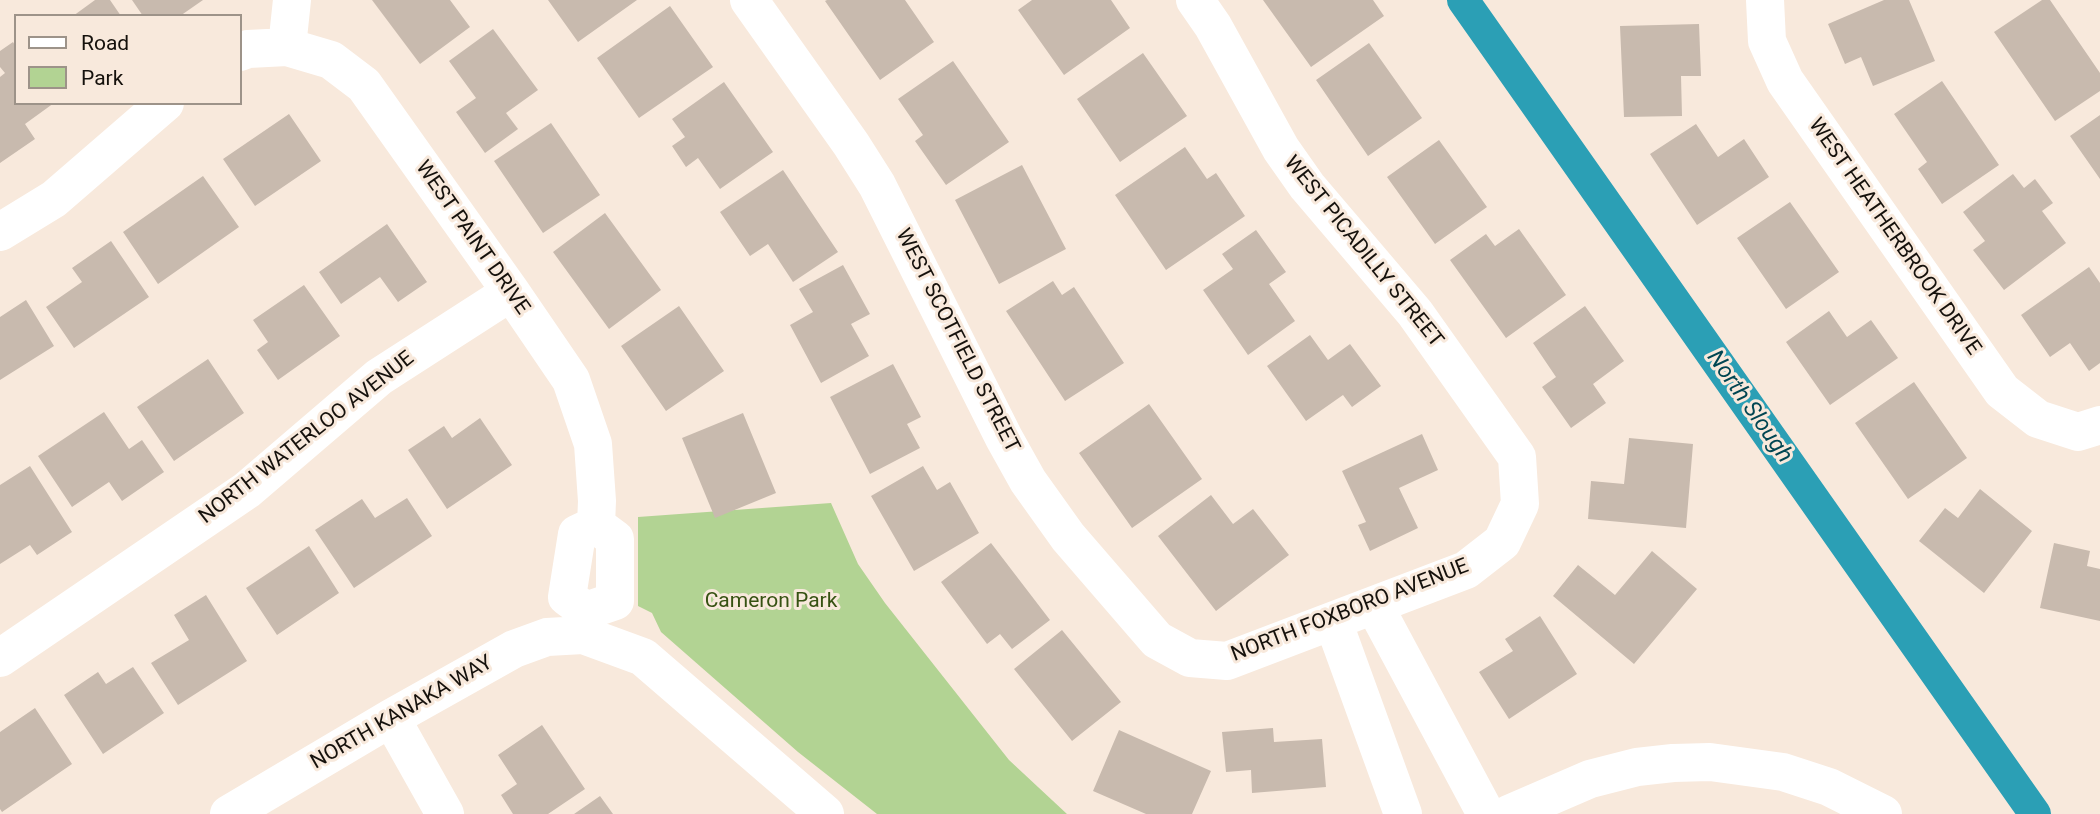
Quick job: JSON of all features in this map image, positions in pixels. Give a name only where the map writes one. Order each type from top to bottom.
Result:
[{"type":"street","points":[[287,47],[292,0]]},
{"type":"street","name":"WEST SCOTFIELD STREET","points":[[750,0],[877,185],[1028,481],[1068,537],[1157,640],[1190,658]]},
{"type":"street","name":"WEST PICADILLY STREET","points":[[1195,0],[1213,26],[1281,149],[1307,186],[1415,313],[1517,457],[1520,504]]},
{"type":"street","name":"WEST HEATHERBROOK DRIVE","points":[[1765,0],[1767,41],[1785,81],[2002,391],[2038,419],[2089,428]]},
{"type":"street","name":"WEST PAINT DRIVE","points":[[242,51],[287,47],[331,60],[364,85],[512,292],[571,380],[593,444],[597,501],[596,525],[577,534],[567,597],[585,623]]},
{"type":"street","points":[[0,232],[54,199],[164,105]]},
{"type":"street","name":"NORTH WATERLOO AVENUE","points":[[0,658],[247,490],[379,377],[512,292]]},
{"type":"street","name":"NORTH FOXBORO AVENUE","points":[[1190,658],[1227,661],[1466,570],[1502,542],[1520,504]]},
{"type":"street","points":[[1374,605],[1486,814]]},
{"type":"street","points":[[1334,621],[1403,814]]},
{"type":"street","points":[[585,623],[643,657],[825,814]]},
{"type":"street","name":"NORTH KANAKA WAY","points":[[229,814],[514,649],[585,623]]},
{"type":"street","points":[[391,718],[445,814]]},
{"type":"street","points":[[1509,814],[1590,779],[1637,767],[1673,762],[1710,762],[1783,772],[1829,786],[1884,814]]},
{"type":"green space","name":"Cameron Park","points":[[831,503],[858,564],[885,603],[1009,760],[1067,814],[877,814],[798,752],[661,632],[652,613],[638,606],[638,517]]},
{"type":"building","points":[[95,0],[110,0],[120,14],[76,14]]},
{"type":"building","points":[[132,0],[203,0],[183,14],[142,14]]},
{"type":"building","points":[[372,0],[450,0],[470,27],[420,64]]},
{"type":"building","points":[[548,0],[637,0],[578,42]]},
{"type":"building","points":[[905,0],[934,42],[880,80],[825,1]]},
{"type":"building","points":[[1032,0],[1111,0],[1130,28],[1064,75],[1018,10]]},
{"type":"building","points":[[1263,0],[1373,0],[1384,16],[1311,67]]},
{"type":"building","points":[[1884,0],[1909,0],[1935,61],[1873,86],[1861,57],[1845,64],[1828,24]]},
{"type":"building","points":[[2042,0],[2050,0],[2100,73],[2100,91],[2055,121],[1994,32]]},
{"type":"building","points":[[670,6],[713,67],[639,118],[597,58]]},
{"type":"building","points":[[1699,24],[1701,76],[1681,76],[1682,116],[1624,117],[1620,26]]},
{"type":"building","points":[[493,29],[538,90],[506,113],[518,129],[485,153],[456,112],[476,98],[449,61]]},
{"type":"building","points":[[13,42],[14,105],[51,105],[25,124],[35,139],[0,163],[0,77],[5,73],[0,67],[0,51]]},
{"type":"building","points":[[1369,43],[1422,118],[1368,156],[1316,80]]},
{"type":"building","points":[[1143,53],[1187,116],[1120,162],[1077,99]]},
{"type":"building","points":[[953,61],[1009,142],[946,185],[915,141],[923,135],[898,99]]},
{"type":"building","points":[[1942,81],[1999,165],[1942,204],[1918,169],[1927,162],[1894,114]]},
{"type":"building","points":[[724,82],[773,152],[720,189],[698,158],[686,167],[672,146],[685,137],[672,119]]},
{"type":"building","points":[[289,114],[321,161],[255,206],[223,159]]},
{"type":"building","points":[[2100,115],[2100,179],[2070,136]]},
{"type":"building","points":[[551,123],[600,195],[543,233],[494,161]]},
{"type":"building","points":[[1696,124],[1718,157],[1744,139],[1769,177],[1697,225],[1650,154]]},
{"type":"building","points":[[1439,140],[1487,207],[1435,244],[1387,177]]},
{"type":"building","points":[[1185,147],[1207,179],[1216,173],[1245,216],[1166,270],[1115,195]]},
{"type":"building","points":[[1022,165],[1066,249],[999,284],[955,200]]},
{"type":"building","points":[[783,170],[838,252],[793,282],[768,244],[750,256],[720,212]]},
{"type":"building","points":[[2013,174],[2024,188],[2035,179],[2053,203],[2042,211],[2066,243],[2004,290],[1973,250],[1985,241],[1963,212]]},
{"type":"building","points":[[203,176],[239,227],[158,284],[123,232]]},
{"type":"building","points":[[1790,202],[1839,272],[1786,309],[1737,238]]},
{"type":"building","points":[[605,213],[661,290],[609,329],[553,252]]},
{"type":"building","points":[[387,224],[427,282],[398,302],[380,277],[341,304],[319,272]]},
{"type":"building","points":[[1519,229],[1566,295],[1506,338],[1450,260],[1486,234],[1495,246]]},
{"type":"building","points":[[1256,230],[1286,272],[1269,284],[1295,321],[1248,355],[1203,290],[1233,269],[1222,254]]},
{"type":"building","points":[[111,241],[149,297],[74,348],[46,307],[82,282],[72,268]]},
{"type":"building","points":[[843,265],[870,314],[851,324],[869,356],[821,383],[790,325],[813,312],[799,289]]},
{"type":"building","points":[[2089,267],[2100,283],[2100,363],[2089,371],[2070,343],[2050,357],[2021,315]]},
{"type":"building","points":[[1053,281],[1062,295],[1074,287],[1124,363],[1065,401],[1006,311]]},
{"type":"building","points":[[304,285],[340,336],[278,380],[257,350],[268,342],[253,320]]},
{"type":"building","points":[[26,300],[54,346],[0,380],[0,317]]},
{"type":"building","points":[[679,306],[724,371],[666,411],[621,346]]},
{"type":"building","points":[[1585,306],[1624,361],[1593,384],[1606,403],[1571,428],[1542,387],[1556,377],[1533,343]]},
{"type":"building","points":[[1829,311],[1847,337],[1871,320],[1898,358],[1830,405],[1786,342]]},
{"type":"building","points":[[1310,335],[1328,360],[1350,344],[1381,386],[1352,407],[1343,395],[1306,421],[1267,366]]},
{"type":"building","points":[[208,359],[244,413],[174,461],[137,407]]},
{"type":"building","points":[[893,364],[921,417],[907,424],[920,448],[870,474],[830,397]]},
{"type":"building","points":[[1914,382],[1967,458],[1908,499],[1855,423]]},
{"type":"building","points":[[1149,404],[1202,479],[1132,528],[1079,453]]},
{"type":"building","points":[[104,412],[129,449],[142,440],[164,472],[122,501],[109,482],[72,507],[38,456]]},
{"type":"building","points":[[743,413],[776,493],[715,518],[682,438]]},
{"type":"building","points":[[480,418],[512,465],[447,509],[408,450],[444,426],[452,438]]},
{"type":"building","points":[[1422,434],[1438,470],[1399,488],[1418,528],[1370,551],[1358,525],[1366,522],[1342,471]]},
{"type":"building","points":[[1629,438],[1693,444],[1686,528],[1588,519],[1591,481],[1624,484]]},
{"type":"building","points":[[30,466],[72,532],[37,555],[30,545],[0,564],[0,485]]},
{"type":"building","points":[[923,466],[937,490],[950,482],[979,533],[914,571],[871,496]]},
{"type":"building","points":[[1980,489],[2032,531],[1984,593],[1919,541],[1945,508],[1958,518]]},
{"type":"building","points":[[1211,495],[1233,524],[1253,509],[1289,555],[1216,611],[1158,536]]},
{"type":"building","points":[[407,498],[432,536],[354,588],[315,530],[362,499],[375,518]]},
{"type":"building","points":[[991,543],[1050,620],[1012,649],[1000,634],[987,644],[941,582]]},
{"type":"building","points":[[2054,543],[2090,551],[2087,566],[2100,569],[2100,621],[2040,608]]},
{"type":"building","points":[[309,546],[339,593],[277,635],[246,588]]},
{"type":"building","points":[[1652,551],[1697,589],[1634,664],[1553,596],[1578,565],[1615,595]]},
{"type":"building","points":[[206,595],[247,661],[178,705],[151,663],[189,640],[174,615]]},
{"type":"building","points":[[1540,616],[1577,674],[1509,719],[1479,672],[1513,651],[1505,639]]},
{"type":"building","points":[[1062,630],[1121,702],[1072,741],[1014,669]]},
{"type":"building","points":[[133,667],[164,713],[103,754],[64,695],[98,672],[106,684]]},
{"type":"building","points":[[35,708],[72,764],[2,812],[0,732]]},
{"type":"building","points":[[542,725],[585,789],[548,814],[513,814],[501,795],[517,784],[498,755]]},
{"type":"building","points":[[1273,728],[1274,742],[1322,739],[1326,787],[1252,793],[1251,770],[1226,772],[1222,732]]},
{"type":"building","points":[[1119,730],[1211,771],[1192,814],[1146,814],[1093,791]]},
{"type":"building","points":[[600,796],[613,814],[574,814]]},
{"type":"waterway","name":"North Slough","points":[[1463,0],[2035,814]]}]
